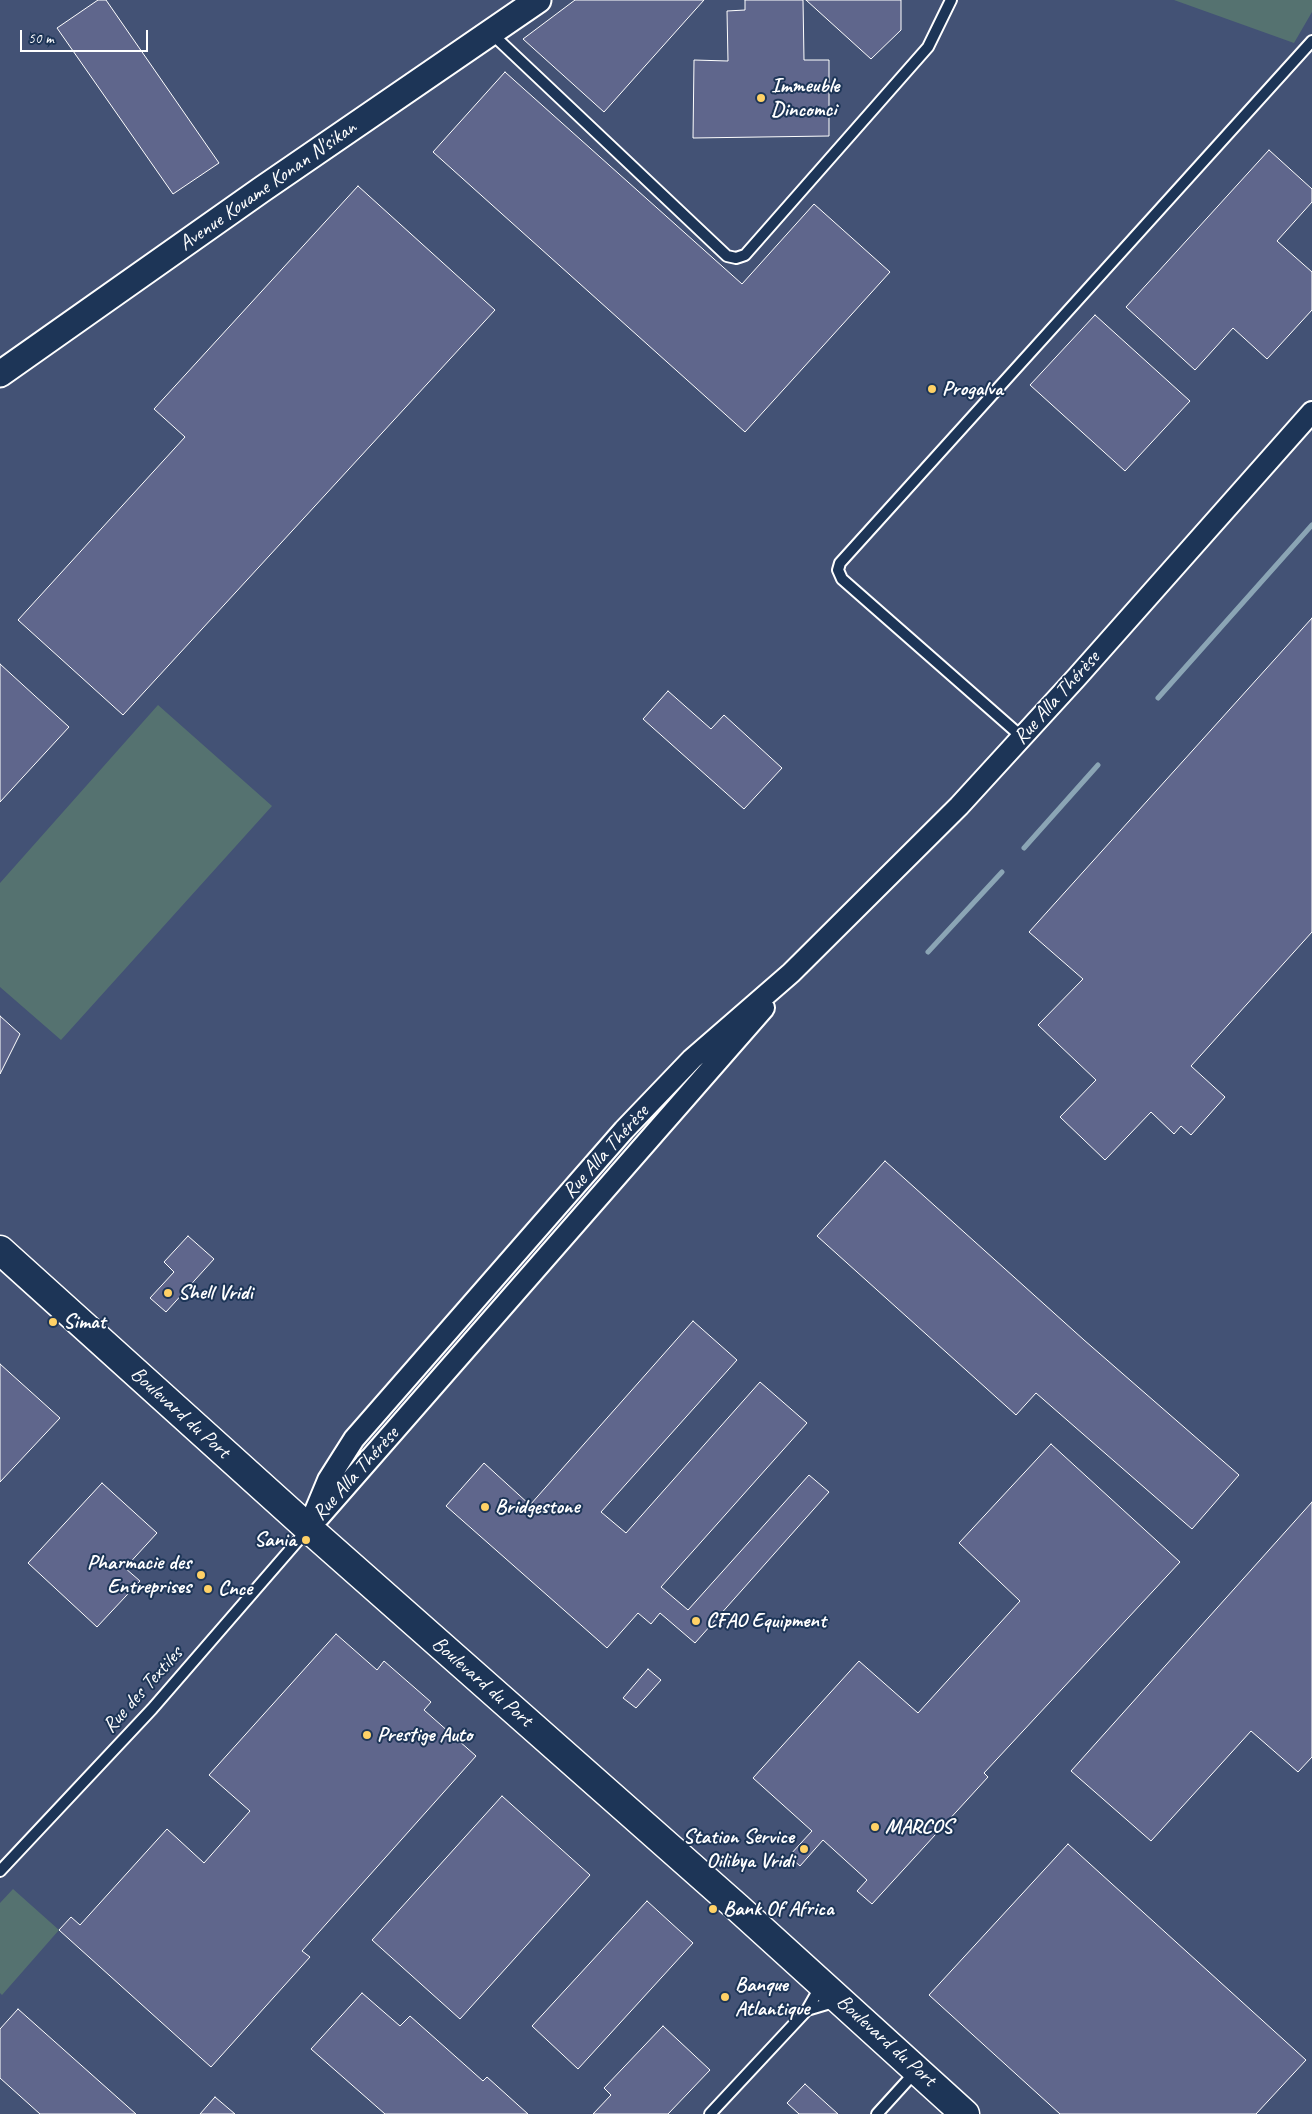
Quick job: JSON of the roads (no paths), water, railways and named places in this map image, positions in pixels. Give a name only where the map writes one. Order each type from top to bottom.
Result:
[{"type":"main road","name":"Boulevard du Port","points":[[0,1250],[308,1528],[831,1992],[965,2114]]},
{"type":"street","name":"Avenue Kouame Konan N'sikan","points":[[0,374],[261,190],[538,0]]},
{"type":"street","name":"Rue Alla Thérèse","points":[[308,1528],[744,1033],[791,973],[959,806],[1312,412]]},
{"type":"lane","points":[[491,33],[727,256],[736,258],[745,255],[928,47],[951,0]]},
{"type":"lane","points":[[1022,737],[842,579],[838,570],[840,563],[1312,41]]},
{"type":"lane","name":"Rue des Textiles","points":[[0,1871],[152,1709],[308,1528]]},
{"type":"lane","points":[[807,2010],[831,1992]]},
{"type":"lane","points":[[710,2114],[807,2010],[831,1992]]},
{"type":"lane","points":[[877,2114],[917,2070]]},
{"type":"waterway","points":[[1158,698],[1312,525]]},
{"type":"waterway","points":[[1024,848],[1098,765]]},
{"type":"waterway","points":[[928,952],[1002,872]]},
{"type":"place","name":"Immeuble Dincomci","points":[[761,98]]},
{"type":"place","name":"Progalva","points":[[932,389]]},
{"type":"place","name":"Shell Vridi","points":[[168,1293]]},
{"type":"place","name":"Simat","points":[[53,1322]]},
{"type":"place","name":"Bridgestone","points":[[485,1507]]},
{"type":"place","name":"Sania","points":[[306,1540]]},
{"type":"place","name":"Pharmacie des Entreprises","points":[[201,1575]]},
{"type":"place","name":"Cnce","points":[[208,1589]]},
{"type":"place","name":"CFAO Equipment","points":[[696,1621]]},
{"type":"place","name":"Prestige Auto","points":[[367,1735]]},
{"type":"place","name":"MARCOS","points":[[875,1827]]},
{"type":"place","name":"Station Service Oilibya Vridi","points":[[804,1849]]},
{"type":"place","name":"Bank Of Africa","points":[[713,1909]]},
{"type":"place","name":"Banque Atlantique","points":[[725,1997]]}]
